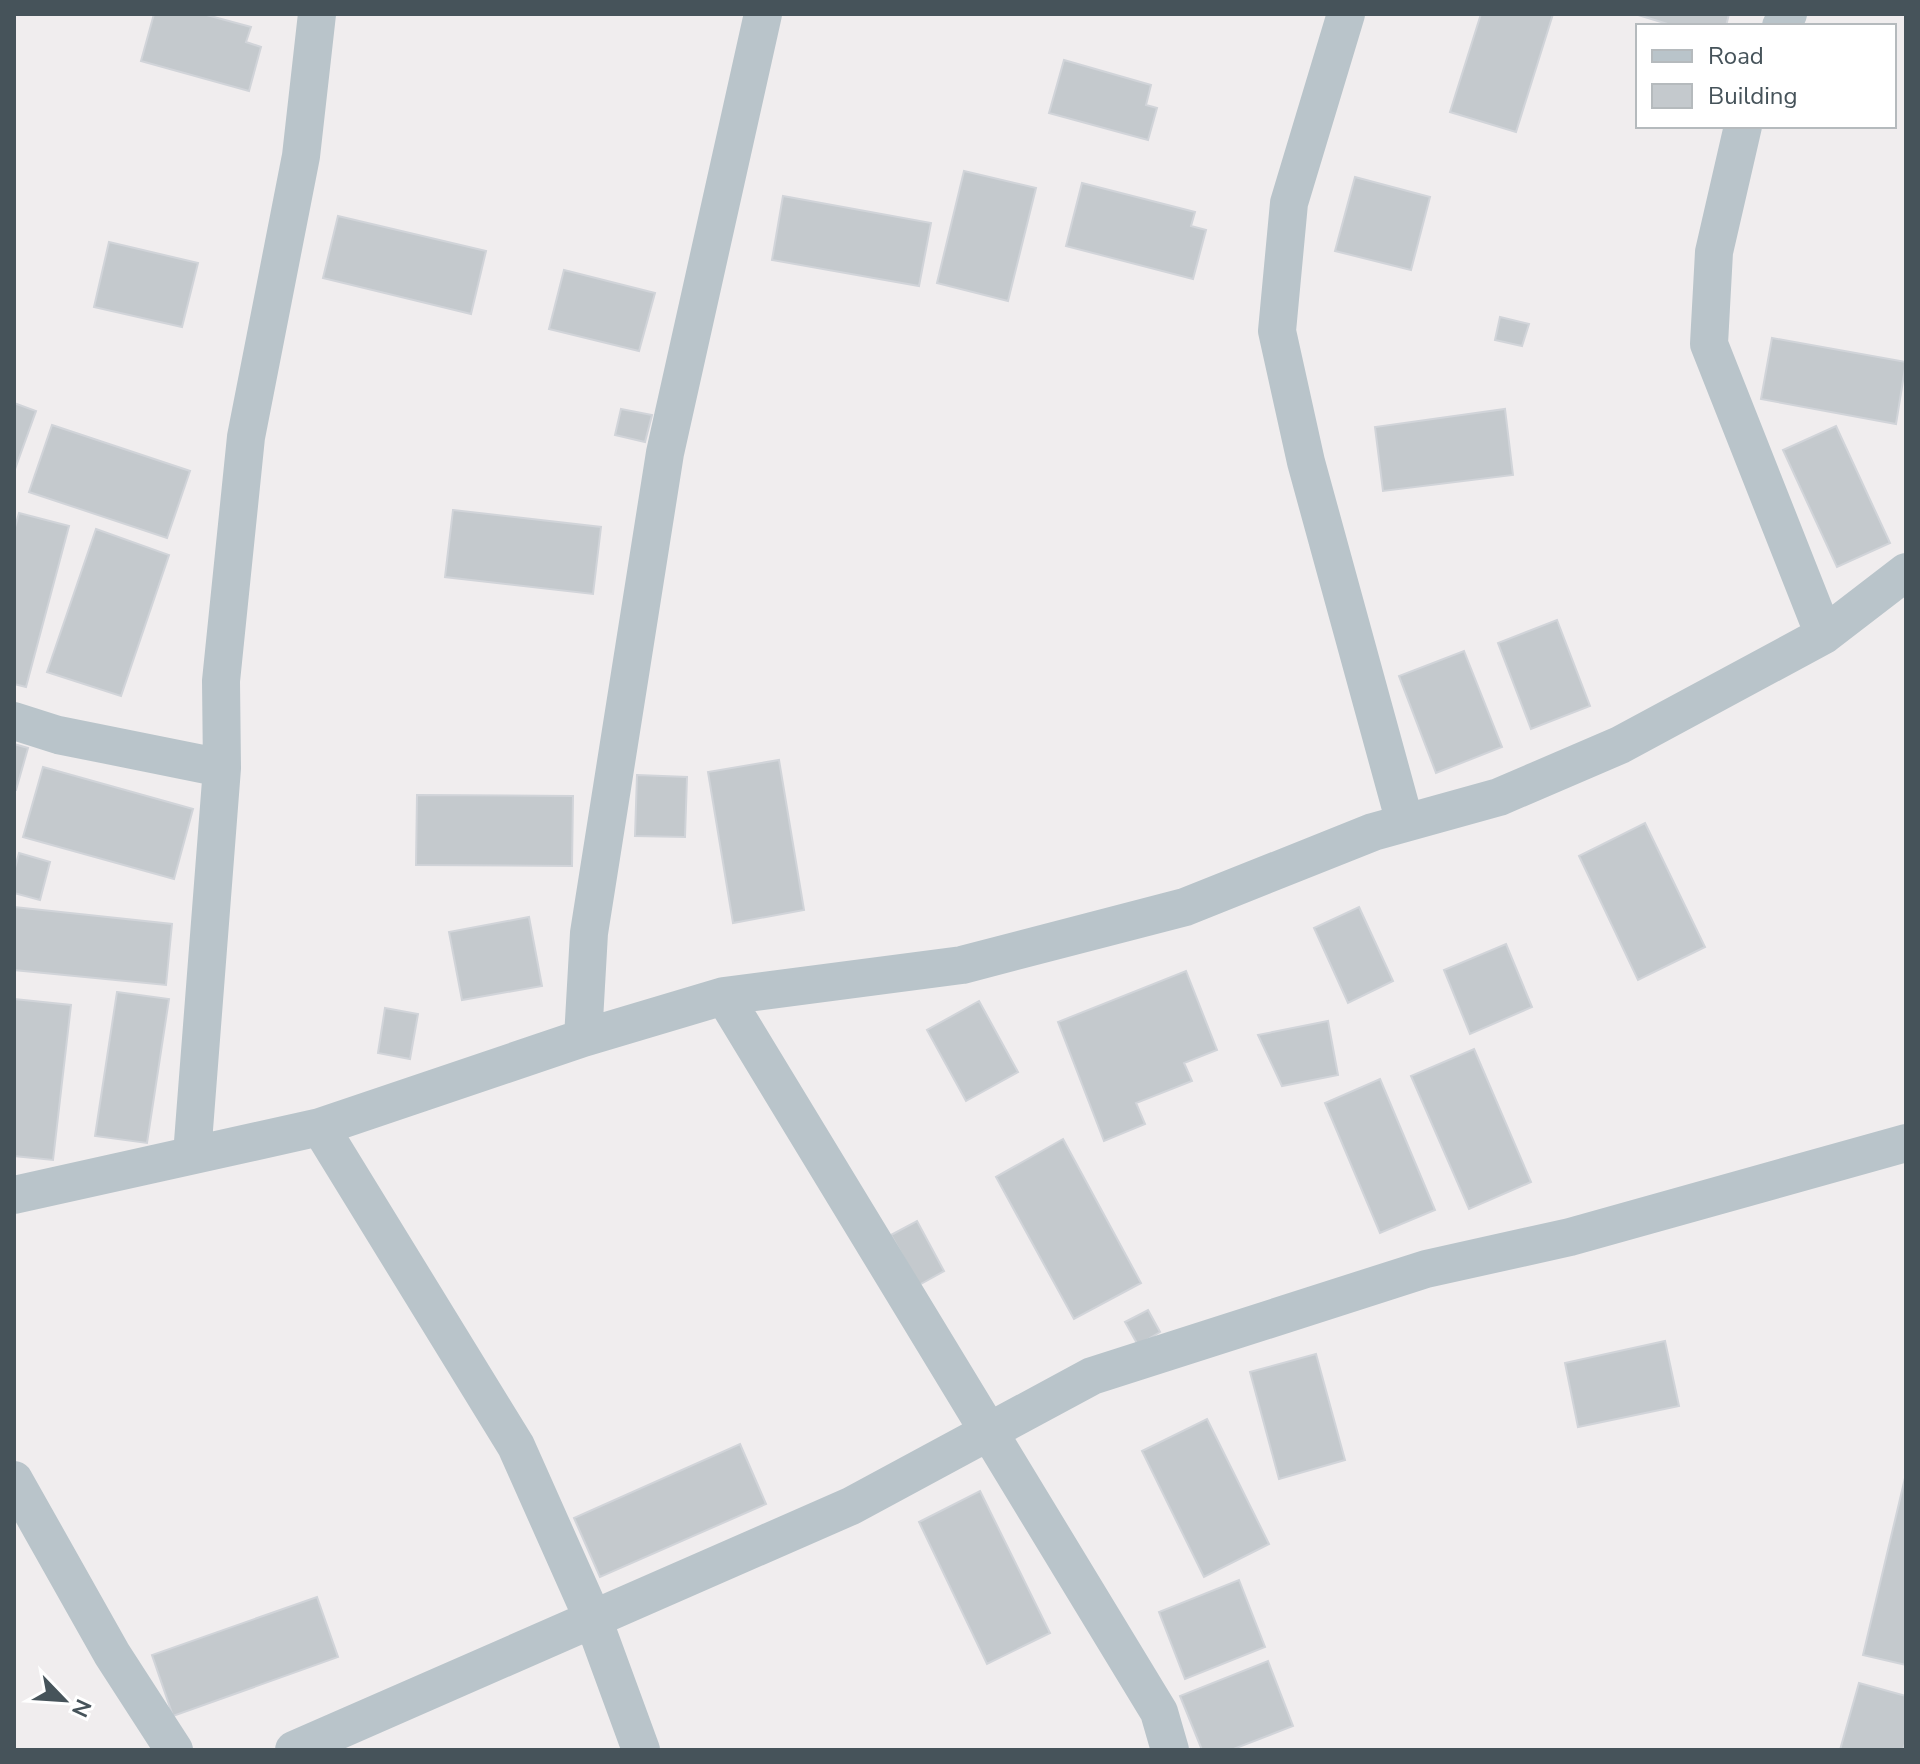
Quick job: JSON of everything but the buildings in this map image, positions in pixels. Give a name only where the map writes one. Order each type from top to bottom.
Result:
[{"type":"street","points":[[192,1155],[222,768],[221,681],[246,437],[301,156],[317,14]]},
{"type":"street","points":[[583,1038],[589,933],[665,453],[763,14]]},
{"type":"street","points":[[1346,14],[1289,203],[1277,331],[1306,462],[1405,823]]},
{"type":"street","points":[[1743,128],[1714,252],[1709,344],[1824,635]]},
{"type":"street","points":[[14,1195],[320,1127],[583,1038],[724,996],[977,961],[1185,907],[1373,832],[1499,797],[1620,745],[1824,635],[1906,572]]},
{"type":"street","points":[[14,721],[58,735],[222,768]]},
{"type":"street","points":[[724,996],[1159,1712],[1170,1750]]},
{"type":"street","points":[[320,1127],[516,1446],[593,1619],[641,1750]]},
{"type":"street","points":[[294,1750],[851,1506],[1092,1376],[1426,1269],[1570,1237],[1906,1143]]},
{"type":"street","points":[[14,1480],[112,1654],[174,1750]]}]
